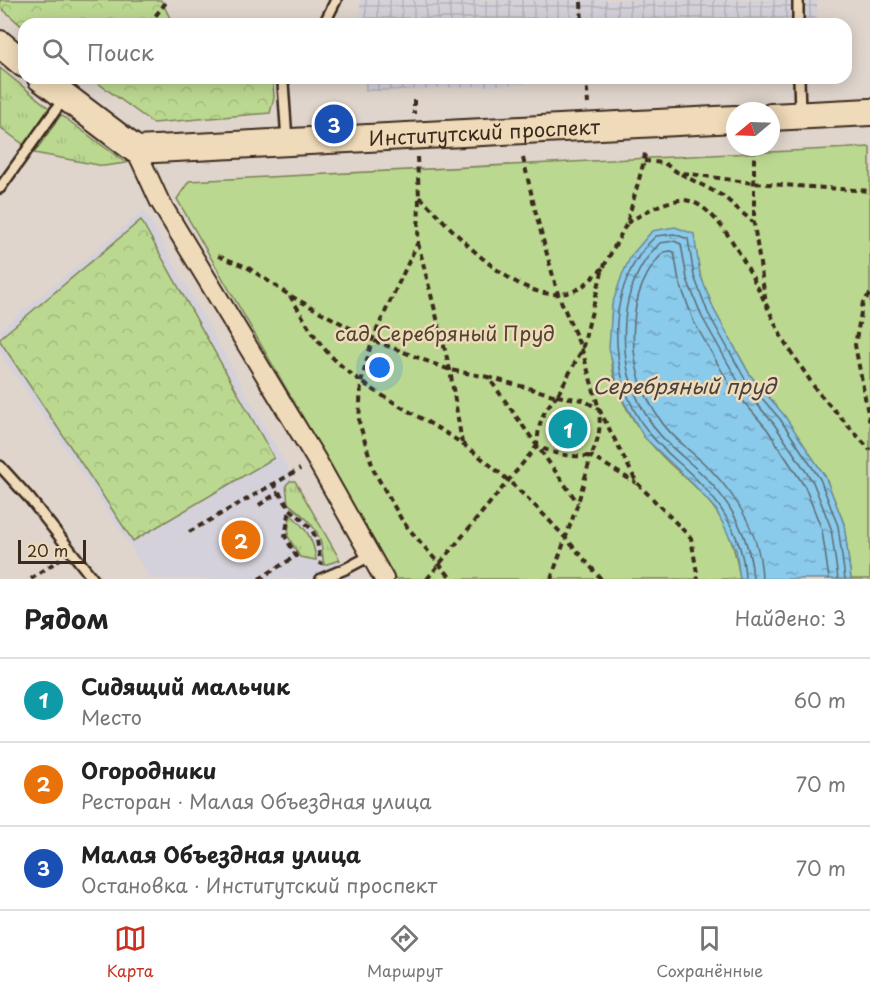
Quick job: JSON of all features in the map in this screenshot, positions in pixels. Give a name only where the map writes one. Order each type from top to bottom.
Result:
[{"type":"street","points":[[0,44],[18,59]]},
{"type":"street","points":[[49,84],[136,150],[159,200],[316,459],[384,579]]},
{"type":"street","points":[[780,117],[870,112]]},
{"type":"street","name":"Институтский проспект","points":[[136,150],[726,119]]},
{"type":"lane","points":[[327,18],[336,0]]},
{"type":"lane","points":[[798,0],[798,18]]},
{"type":"lane","points":[[283,84],[287,142]]},
{"type":"lane","points":[[799,84],[800,116]]},
{"type":"lane","points":[[0,188],[65,97]]},
{"type":"lane","points":[[0,466],[30,499],[93,579]]},
{"type":"lane","points":[[324,578],[372,555]]},
{"type":"path","points":[[154,18],[168,0]]},
{"type":"path","points":[[581,2],[582,18]]},
{"type":"path","points":[[427,579],[537,446],[538,426],[544,409],[557,396],[582,350],[603,268],[627,223],[645,152]]},
{"type":"path","points":[[754,156],[754,224],[766,304]]},
{"type":"path","points":[[524,158],[537,218],[558,294],[582,350],[599,410],[601,429],[551,579]]},
{"type":"path","points":[[644,161],[664,163],[723,196],[754,224]]},
{"type":"path","points":[[677,172],[753,183],[870,190]]},
{"type":"path","points":[[462,444],[450,370],[418,242],[419,197],[498,273],[528,289],[558,294],[578,289],[603,268]]},
{"type":"path","points":[[627,223],[659,205],[683,200],[700,204],[713,216],[739,253],[782,338],[817,391],[870,450]]},
{"type":"path","points":[[418,242],[372,340],[361,383],[359,422],[374,471],[403,522],[452,579]]},
{"type":"path","points":[[186,245],[247,267],[289,295],[372,340],[450,370],[488,377],[557,396],[583,399],[599,410],[638,483],[691,538],[698,579]]},
{"type":"path","points":[[870,294],[863,302],[855,345],[870,424]]},
{"type":"path","points":[[289,295],[330,355],[361,383],[462,444],[509,480],[566,537],[601,579]]},
{"type":"path","points":[[488,377],[578,503]]},
{"type":"path","points":[[537,446],[570,457],[591,456],[638,483]]},
{"type":"path","points":[[189,532],[316,459]]},
{"type":"path","points":[[273,483],[290,509],[312,530],[317,540],[324,578]]},
{"type":"path","points":[[259,505],[279,492]]},
{"type":"path","points":[[259,579],[296,556],[285,536],[290,509]]},
{"type":"path","points":[[31,579],[72,551]]},
{"type":"shaded area","points":[[360,0],[817,0],[817,18],[361,18]]},
{"type":"shaded area","points":[[364,84],[522,84],[365,92]]},
{"type":"shaded area","points":[[144,210],[351,579],[150,579],[122,533],[0,353],[0,330]]},
{"type":"green space","points":[[0,0],[161,0],[170,18],[18,18],[18,23],[0,7]]},
{"type":"green space","points":[[0,68],[49,108],[24,145],[0,127]]},
{"type":"green space","points":[[99,84],[273,84],[274,98],[270,113],[153,123]]},
{"type":"green space","points":[[61,115],[126,163],[104,166],[34,153]]},
{"type":"green space","name":"сад Серебряный Пруд","points":[[870,147],[870,579],[851,579],[844,524],[825,476],[784,416],[750,375],[714,310],[700,274],[693,234],[612,305],[610,339],[613,373],[620,395],[636,424],[663,457],[706,498],[726,527],[737,560],[740,579],[396,579],[177,199],[189,181],[726,154],[726,156],[780,156],[780,151]]},
{"type":"green space","points":[[141,220],[274,458],[133,541],[0,338]]},
{"type":"green space","points":[[290,481],[295,481],[340,560],[324,565],[322,546],[317,534],[307,519],[288,503],[286,485]]},
{"type":"green space","points":[[290,514],[308,534],[316,560],[300,557],[288,536]]},
{"type":"water","name":"Серебряный пруд","points":[[675,227],[694,234],[700,274],[714,310],[750,375],[784,415],[825,476],[844,524],[851,579],[740,579],[736,550],[716,510],[694,485],[644,437],[619,393],[609,348],[612,305],[622,275],[631,256],[652,231]]},
{"type":"place","name":"Малая Объездная улица","points":[[334,124]]},
{"type":"place","name":"Сидящий мальчик","points":[[568,429]]},
{"type":"place","name":"Огородники","points":[[241,540]]}]
